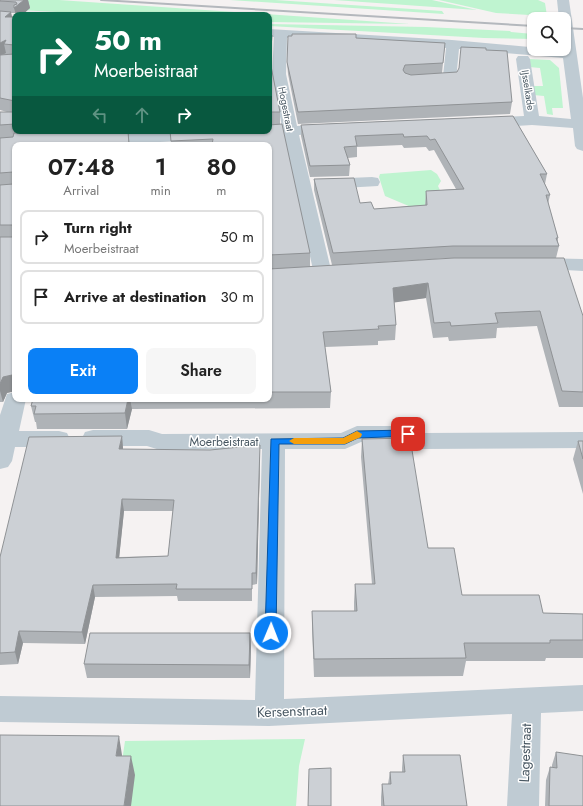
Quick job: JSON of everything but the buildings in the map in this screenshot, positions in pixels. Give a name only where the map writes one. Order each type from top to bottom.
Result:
[{"type":"street","points":[[563,0],[564,12]]},
{"type":"street","points":[[275,33],[527,48]]},
{"type":"street","name":"Hogestraat","points":[[275,33],[279,74],[290,131],[323,274]]},
{"type":"street","points":[[410,81],[449,80],[453,50],[452,44]]},
{"type":"street","points":[[478,46],[527,46]]},
{"type":"street","points":[[568,56],[583,146]]},
{"type":"street","name":"IJsselkade","points":[[523,59],[532,120]]},
{"type":"street","points":[[474,123],[532,120],[579,124]]},
{"type":"street","points":[[272,132],[342,128]]},
{"type":"street","points":[[82,141],[159,141],[213,134]]},
{"type":"street","points":[[302,184],[372,182]]},
{"type":"street","points":[[521,264],[583,265]]},
{"type":"street","points":[[0,461],[15,402]]},
{"type":"street","name":"Moerbeistraat","points":[[6,439],[149,438],[160,442],[345,441],[357,434],[408,434],[421,441],[583,440]]},
{"type":"street","points":[[269,712],[274,441]]},
{"type":"street","name":"Kersenstraat","points":[[0,710],[269,712],[583,698]]},
{"type":"street","name":"Lagestraat","points":[[523,806],[527,701]]},
{"type":"green space","points":[[0,0],[59,0],[234,12],[58,12],[0,9]]},
{"type":"green space","points":[[230,0],[275,0],[442,11],[444,14]]},
{"type":"green space","points":[[334,0],[432,0],[477,10]]},
{"type":"green space","points":[[439,0],[538,0],[545,3],[546,12],[527,12],[527,15],[496,13]]},
{"type":"green space","points":[[272,15],[410,24],[272,22]]},
{"type":"green space","points":[[272,24],[426,27],[510,31],[527,33],[527,39],[484,38],[272,26]]},
{"type":"green space","points":[[528,59],[550,60],[559,68],[563,108],[552,108],[553,115],[547,114],[544,96],[533,95],[531,86],[543,86],[540,68],[529,67]]},
{"type":"green space","points":[[431,170],[437,174],[441,181],[438,186],[447,205],[411,207],[385,196],[379,177],[380,174]]},
{"type":"green space","points":[[305,739],[299,766],[296,806],[131,806],[120,775],[125,741]]},
{"type":"railway","points":[[101,0],[527,26]]},
{"type":"railway","points":[[571,28],[583,29]]},
{"type":"slow traffic","points":[[294,441],[345,441],[357,434]]},
{"type":"route","points":[[271,633],[274,441],[345,441],[357,434],[408,434]]}]
